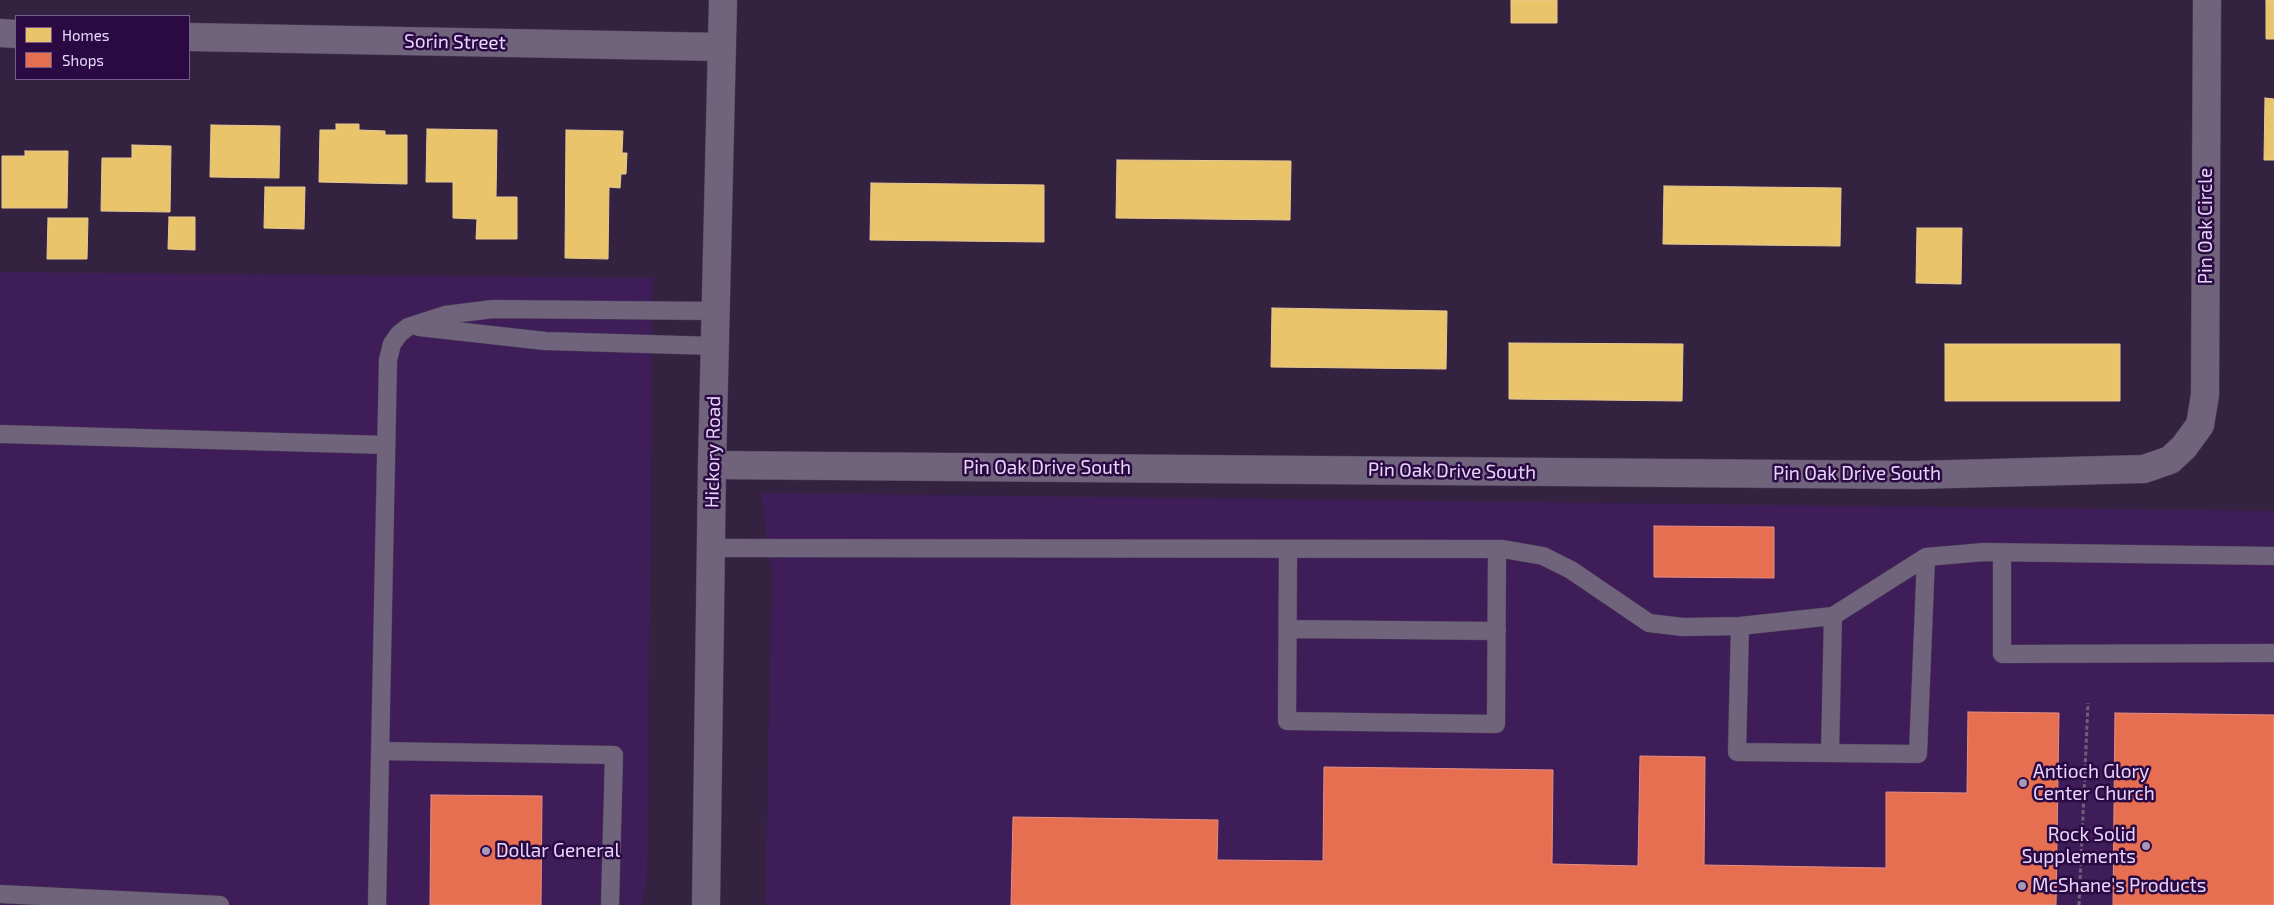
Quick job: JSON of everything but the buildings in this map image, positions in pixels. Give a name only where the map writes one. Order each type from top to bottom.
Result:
[{"type":"street","name":"Hickory Road","points":[[706,905],[712,465],[723,0]]},
{"type":"street","name":"Pin Oak Circle","points":[[2184,447],[2200,425],[2205,395],[2207,0]]},
{"type":"street","points":[[0,34],[15,34]]},
{"type":"street","name":"Sorin Street","points":[[190,37],[722,47]]},
{"type":"street","name":"Pin Oak Drive South","points":[[712,465],[1915,474],[2144,469],[2170,460],[2184,447]]},
{"type":"lane","points":[[377,905],[388,360],[392,344],[399,334],[408,327],[445,315],[493,309],[716,311]]},
{"type":"lane","points":[[408,327],[440,328],[489,336],[545,341],[715,346]]},
{"type":"lane","points":[[0,434],[386,445]]},
{"type":"lane","points":[[711,548],[1497,549],[1543,556],[1571,570],[1649,623],[1683,627],[1740,626],[1833,616],[1926,557],[2002,553],[2274,556]]},
{"type":"lane","points":[[1288,549],[1287,721],[1496,724],[1497,549]]},
{"type":"lane","points":[[2002,553],[2002,654],[2274,653]]},
{"type":"lane","points":[[1740,626],[1737,752],[1918,754],[1926,557]]},
{"type":"lane","points":[[1830,753],[1833,616]]},
{"type":"lane","points":[[1288,629],[1497,631]]},
{"type":"lane","points":[[380,752],[614,755],[610,905]]},
{"type":"lane","points":[[0,894],[220,905]]},
{"type":"path","points":[[2079,905],[2088,704]]},
{"type":"shaded area","points":[[0,272],[653,278],[647,879],[642,905],[0,905]]},
{"type":"shaded area","points":[[761,493],[2274,511],[2274,905],[765,905],[772,576]]},
{"type":"place","name":"Antioch Glory Center Church","points":[[2023,783]]},
{"type":"place","name":"Rock Solid Supplements","points":[[2146,846]]},
{"type":"place","name":"Dollar General","points":[[486,851]]},
{"type":"place","name":"McShane's Products","points":[[2022,886]]}]
